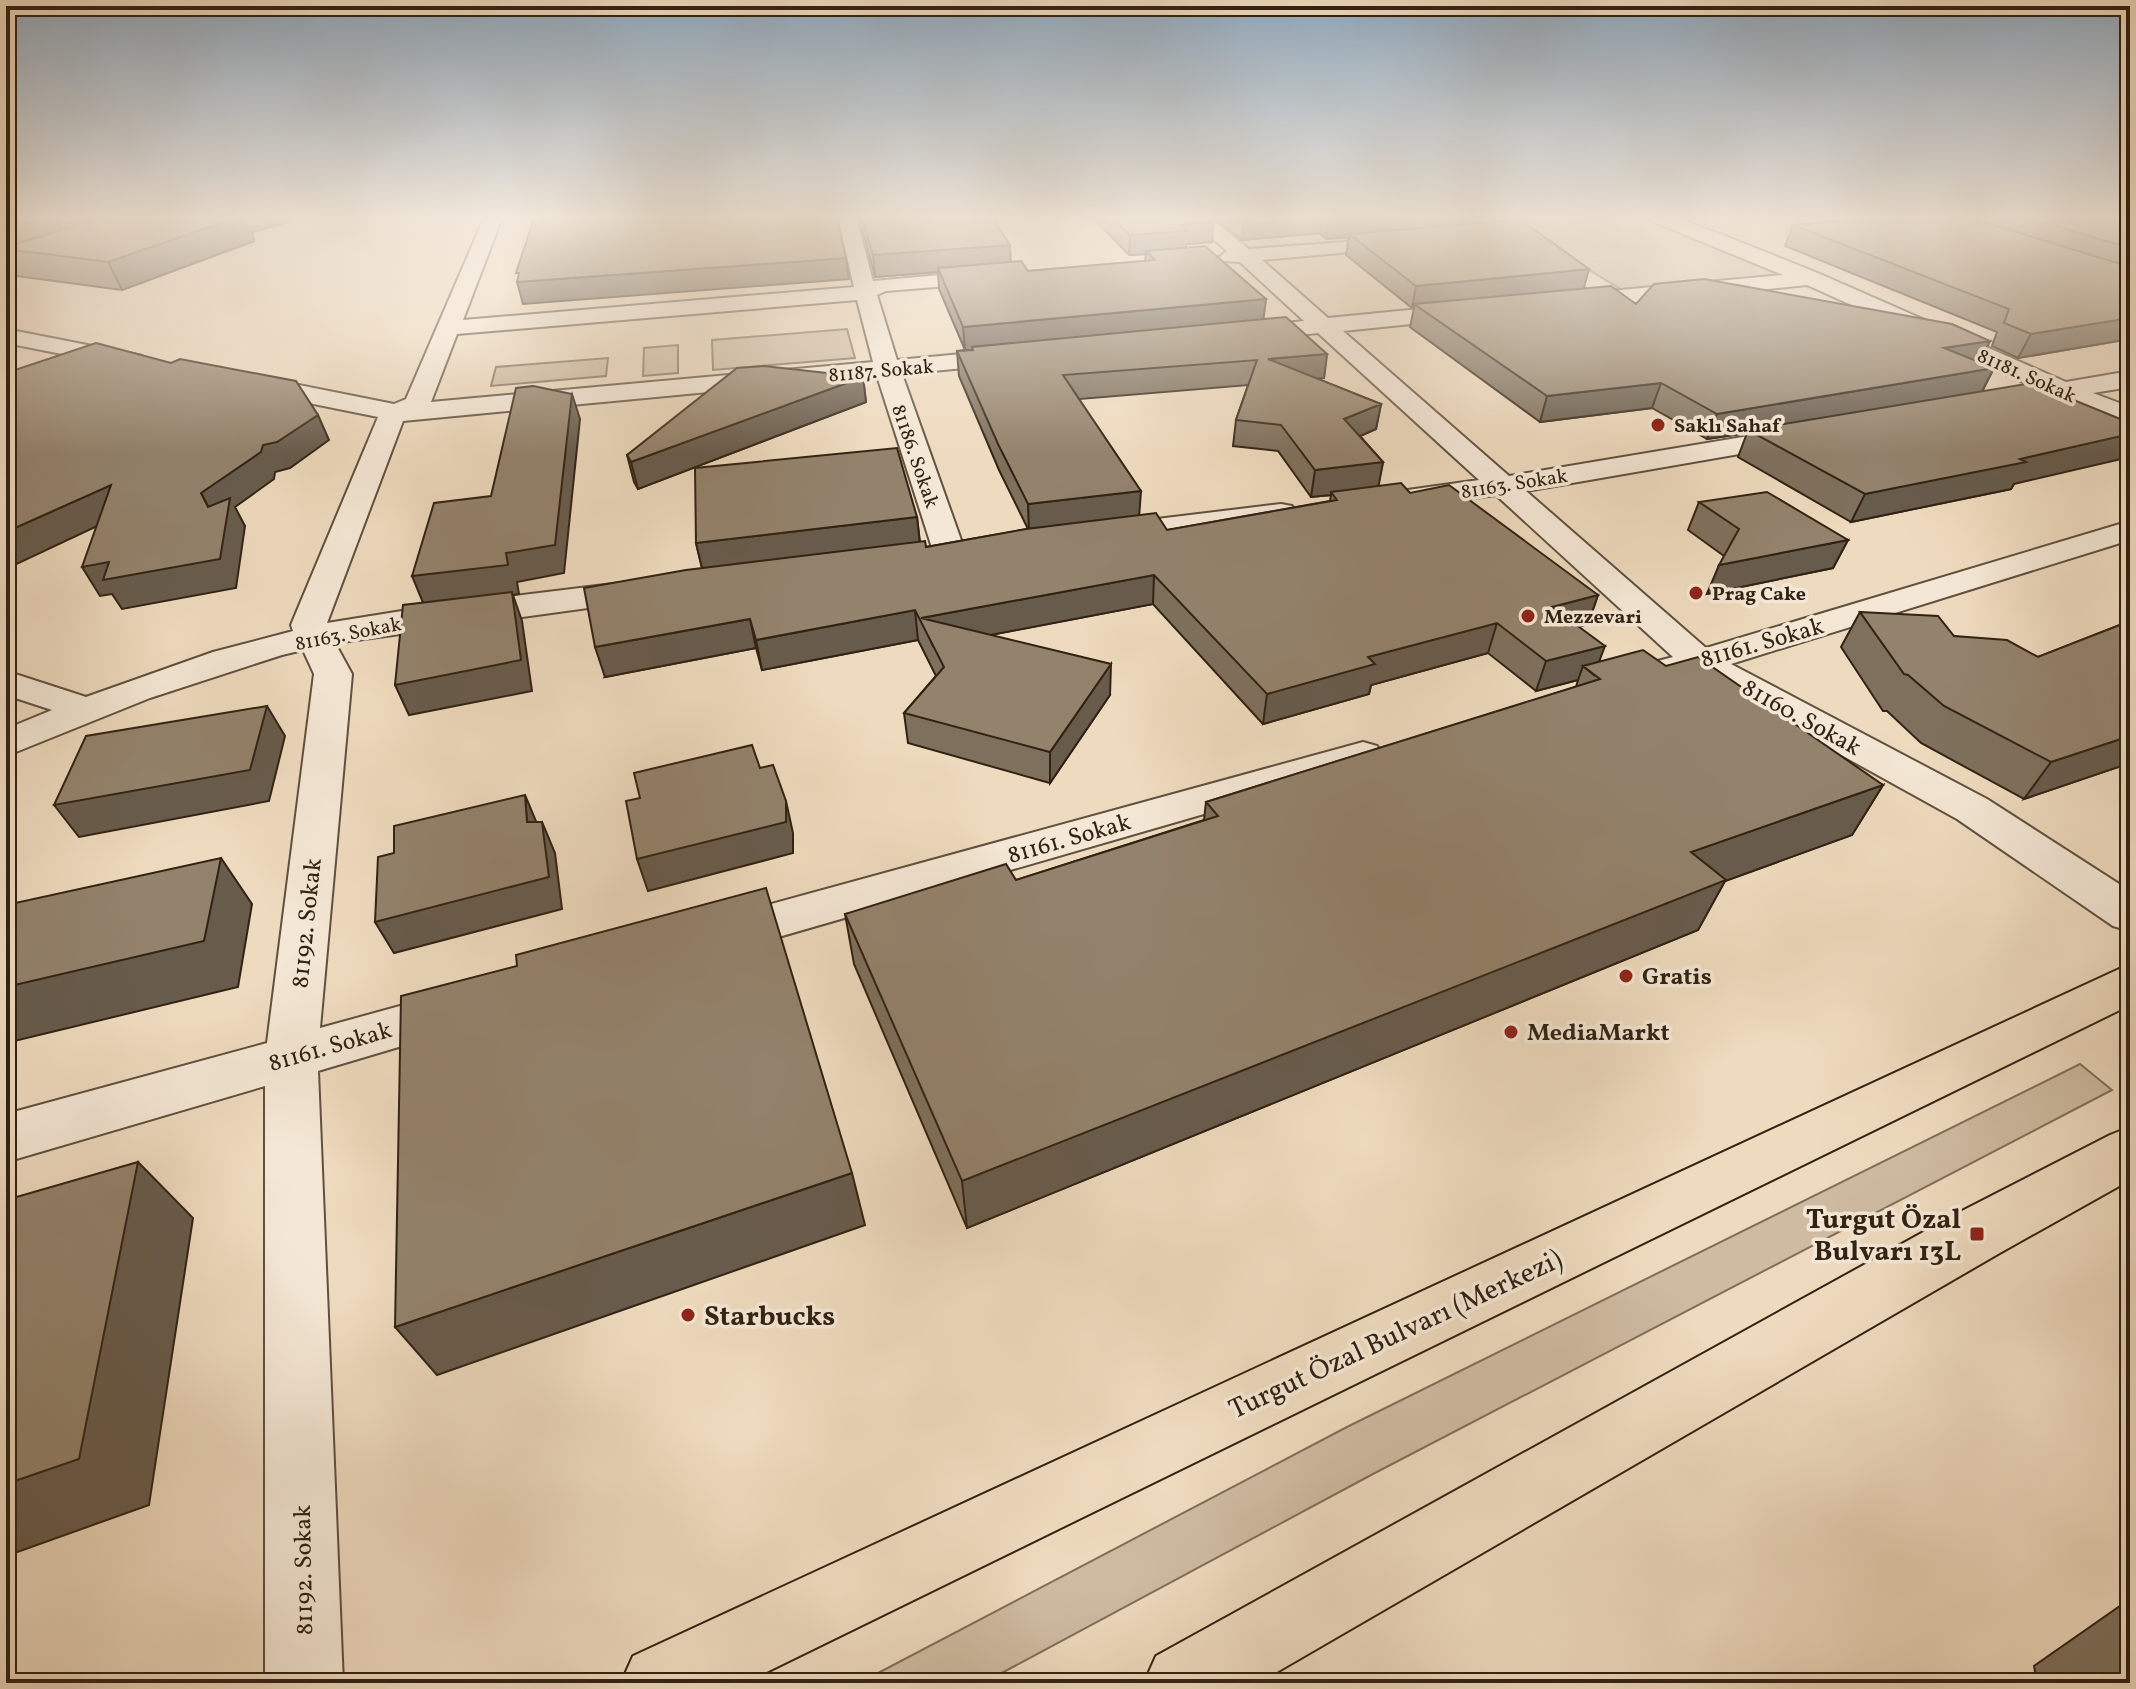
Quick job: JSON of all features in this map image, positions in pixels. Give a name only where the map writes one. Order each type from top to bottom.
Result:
[{"type":"main road","name":"Turgut Özal Bulvarı (Merkezi)","points":[[660,1683],[2130,983]]},
{"type":"main road","points":[[1183,1683],[1963,1242],[2130,1152]]},
{"type":"street","points":[[314,639],[309,625],[392,414],[417,404],[460,297]]},
{"type":"street","points":[[447,328],[818,297]]},
{"type":"street","name":"81186. Sokak","points":[[865,297],[886,369],[950,554]]},
{"type":"street","name":"81160. Sokak","points":[[1289,297],[1699,661],[1972,809],[2130,914]]},
{"type":"street","points":[[1540,304],[1617,297]]},
{"type":"street","name":"81181. Sokak","points":[[1854,297],[2062,391],[2130,416]]},
{"type":"street","points":[[1213,337],[1494,309]]},
{"type":"street","points":[[6,336],[158,365]]},
{"type":"street","name":"81187. Sokak","points":[[392,414],[1042,354]]},
{"type":"street","points":[[218,377],[384,409],[392,414]]},
{"type":"street","points":[[1960,408],[2130,379]]},
{"type":"street","name":"81163. Sokak","points":[[1367,503],[1500,486],[1835,429]]},
{"type":"street","points":[[1073,539],[1305,510]]},
{"type":"street","name":"81161. Sokak","points":[[1604,687],[2130,530]]},
{"type":"street","name":"81163. Sokak","points":[[6,744],[85,709],[215,662],[361,627],[671,587]]},
{"type":"street","name":"81192. Sokak","points":[[304,1683],[291,1057],[333,674],[330,662],[314,639]]},
{"type":"street","points":[[6,682],[85,709]]},
{"type":"street","name":"81161. Sokak","points":[[688,945],[1405,743]]},
{"type":"street","name":"81161. Sokak","points":[[6,1138],[490,1001]]},
{"type":"shaded area","points":[[847,329],[855,358],[713,370],[712,340]]},
{"type":"shaded area","points":[[678,345],[678,373],[643,376],[644,348]]},
{"type":"shaded area","points":[[608,358],[606,376],[491,386],[496,367]]},
{"type":"shaded area","points":[[2080,1064],[2112,1090],[1373,1474],[983,1683],[859,1683],[1347,1427]]},
{"type":"building","points":[[950,297],[1266,299],[963,327]]},
{"type":"building","points":[[1493,297],[1626,297],[1636,304],[1642,297],[1802,297],[1952,324],[1990,341],[1944,348],[1994,368],[1717,414],[1661,383],[1547,396],[1414,304]]},
{"type":"building","points":[[1978,297],[2130,297],[2130,318],[2031,334],[2004,323],[2009,309]]},
{"type":"building","points":[[1286,317],[1327,354],[1268,359],[1381,404],[1344,419],[1383,462],[1315,470],[1281,425],[1236,420],[1257,360],[1063,375],[1141,491],[1028,504],[957,351],[973,350],[972,347]]},
{"type":"building","points":[[96,343],[171,363],[180,359],[296,381],[318,415],[277,442],[263,445],[261,452],[201,493],[208,507],[230,498],[220,559],[103,580],[109,562],[82,567],[111,485],[6,532],[6,373]]},
{"type":"building","points":[[764,366],[863,377],[631,462],[627,455],[737,368]]},
{"type":"building","points":[[2032,383],[2130,423],[2130,434],[2020,459],[2026,462],[1865,494],[1748,430]]},
{"type":"building","points":[[533,386],[572,394],[555,545],[506,553],[508,565],[412,576],[434,503],[491,496],[516,388]]},
{"type":"building","points":[[897,448],[917,517],[696,543],[695,468]]},
{"type":"building","points":[[1401,483],[1410,493],[1449,485],[1598,595],[1552,607],[1605,646],[1546,661],[1497,623],[1368,657],[1375,664],[1267,694],[1154,575],[921,618],[1111,664],[1050,752],[904,713],[944,667],[915,610],[756,640],[750,619],[595,647],[584,588],[686,570],[925,541],[926,547],[1026,529],[1156,513],[1167,530],[1337,500],[1331,492]]},
{"type":"building","points":[[1767,492],[1848,540],[1719,565],[1739,529],[1699,502]]},
{"type":"building","points":[[512,592],[521,660],[395,685],[403,605]]},
{"type":"building","points":[[1860,612],[1938,616],[1954,636],[2007,640],[2038,657],[2130,621],[2130,736],[2051,762],[1944,706],[1904,674]]},
{"type":"building","points":[[1643,650],[1666,666],[1698,657],[1883,785],[1691,852],[1726,880],[962,1181],[845,914],[1006,864],[1016,880],[1218,816],[1206,802],[1600,679],[1583,666]]},
{"type":"building","points":[[267,706],[250,770],[54,805],[86,736]]},
{"type":"building","points":[[752,745],[760,768],[773,765],[786,801],[786,822],[637,859],[626,801],[640,798],[634,773]]},
{"type":"building","points":[[525,795],[527,822],[542,822],[549,877],[375,922],[378,857],[394,853],[394,826]]},
{"type":"building","points":[[221,858],[204,941],[6,987],[6,905]]},
{"type":"building","points":[[766,888],[852,1173],[395,1327],[401,996],[517,966],[516,955]]},
{"type":"building","points":[[138,1162],[79,1459],[6,1484],[6,1200]]},
{"type":"place","name":"Saklı Sahaf","points":[[1658,425]]},
{"type":"place","name":"Prag Cake","points":[[1696,593]]},
{"type":"place","name":"Mezzevari","points":[[1528,616]]},
{"type":"place","name":"Gratis","points":[[1626,976]]},
{"type":"place","name":"MediaMarkt","points":[[1511,1032]]},
{"type":"place","name":"Turgut Özal Bulvarı 13L","points":[[1977,1234]]},
{"type":"place","name":"Starbucks","points":[[688,1315]]}]
